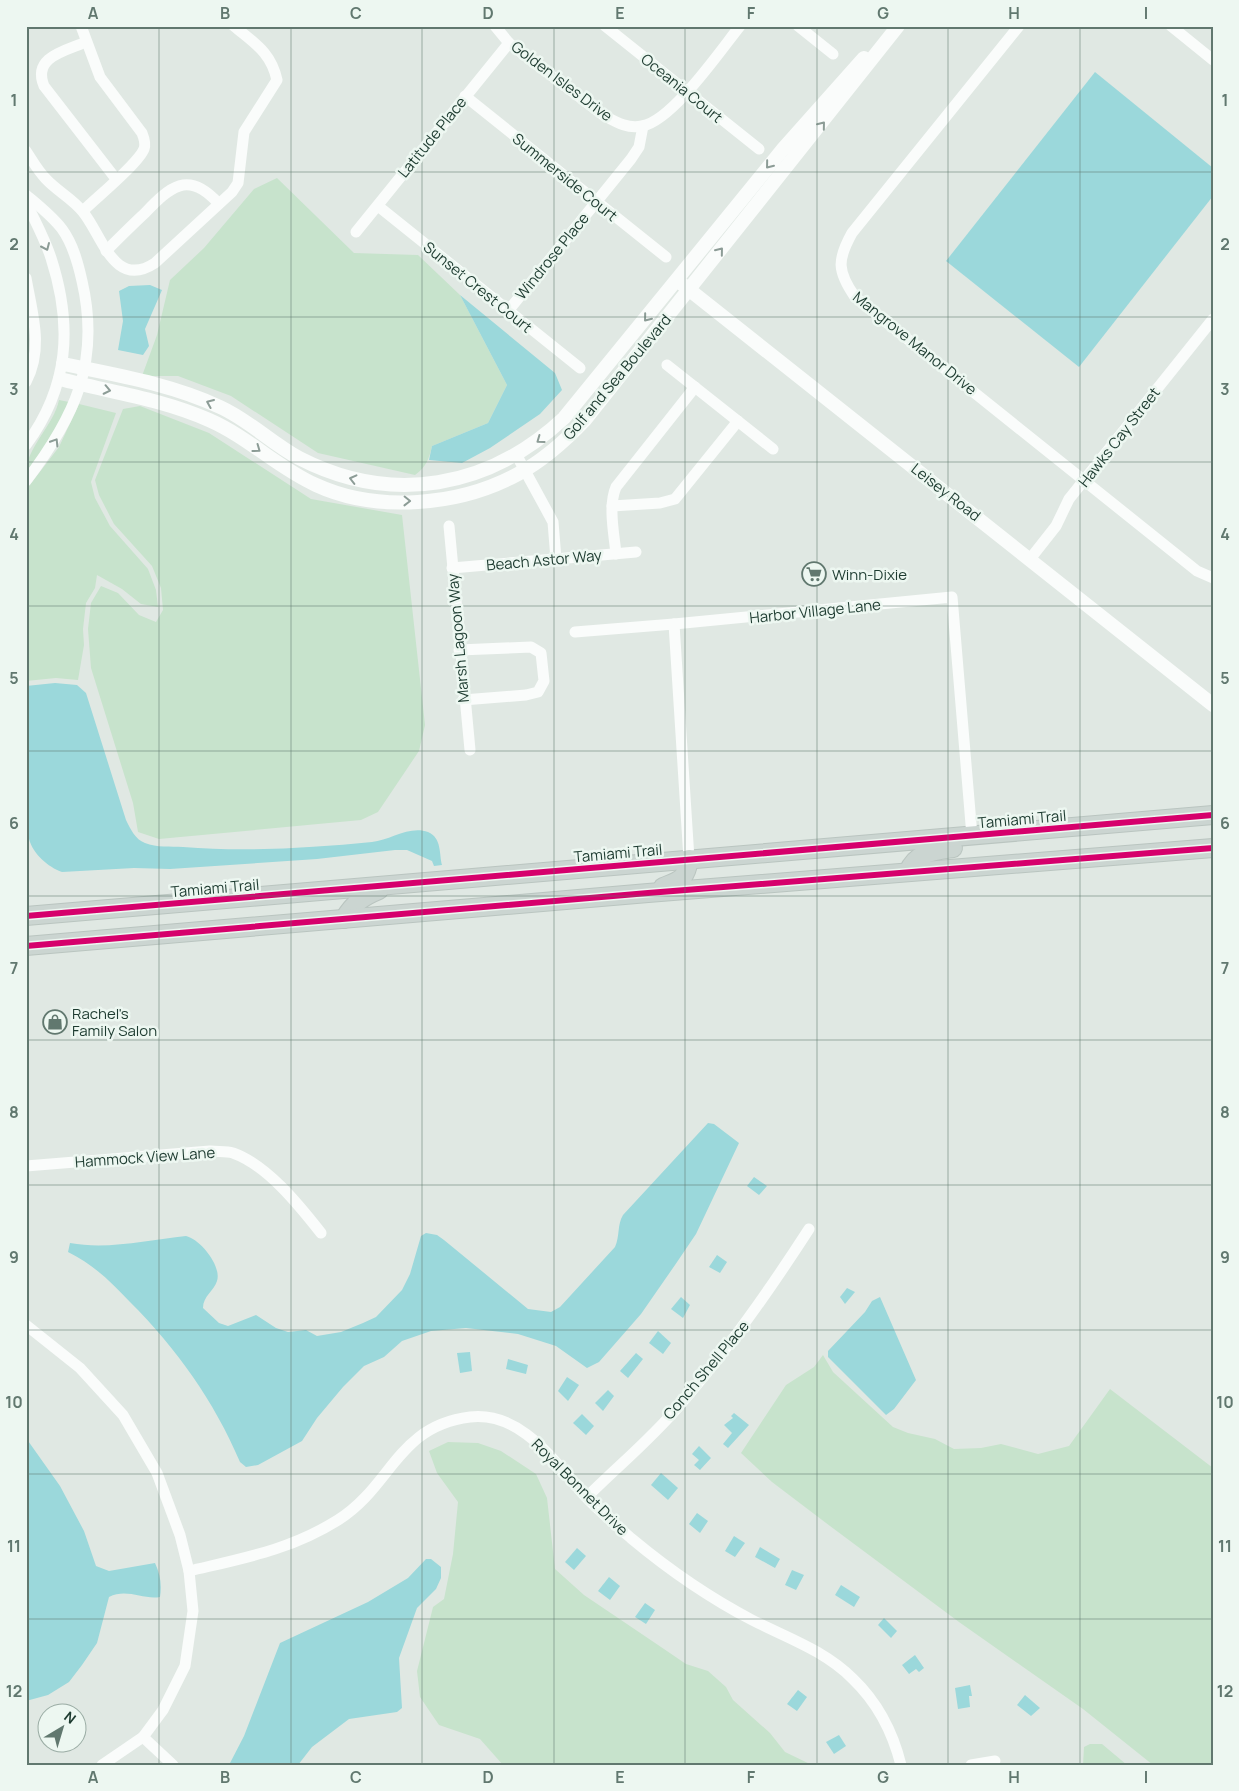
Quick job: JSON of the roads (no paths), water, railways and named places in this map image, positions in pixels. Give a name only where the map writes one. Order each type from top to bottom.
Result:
[{"type":"main road","name":"Tamiami Trail","points":[[26,916],[1213,815]]},
{"type":"main road","points":[[908,872],[912,862],[932,851],[1006,844],[1024,831]]},
{"type":"main road","points":[[26,946],[648,893],[1213,848]]},
{"type":"main road","points":[[648,893],[682,879],[688,872],[689,859]]},
{"type":"main road","points":[[344,919],[361,897],[391,885]]},
{"type":"street","points":[[81,26],[100,77],[142,133],[145,140],[144,149],[137,159],[83,211]]},
{"type":"street","points":[[26,151],[45,178],[83,211],[106,251],[126,268],[145,270],[155,263],[238,183],[244,132],[276,80],[274,64],[262,49],[234,26]]},
{"type":"street","name":"Golden Isles Drive","points":[[495,26],[509,43],[603,115],[620,125],[643,126]]},
{"type":"street","name":"Oceania Court","points":[[605,26],[759,149]]},
{"type":"street","points":[[643,126],[664,116],[740,26]]},
{"type":"street","points":[[798,26],[833,54]]},
{"type":"street","name":"Golf and Sea Boulevard","points":[[63,364],[167,388],[212,403],[243,419],[299,458],[352,479],[389,485],[423,485],[478,473],[517,456],[545,437],[564,418],[804,123],[869,52],[897,26]]},
{"type":"street","name":"Golf and Sea Boulevard","points":[[60,379],[186,410],[234,433],[292,472],[343,495],[381,501],[418,502],[450,498],[482,490],[525,470],[566,440],[585,420],[690,290],[897,26]]},
{"type":"street","name":"Mangrove Manor Drive","points":[[1018,26],[852,233],[842,251],[840,268],[846,284],[855,297],[1197,571],[1213,578]]},
{"type":"street","points":[[1170,26],[1213,60]]},
{"type":"street","points":[[86,42],[49,57],[44,63],[41,79],[44,86],[116,179]]},
{"type":"street","name":"Latitude Place","points":[[356,232],[509,43]]},
{"type":"street","name":"Summerside Court","points":[[465,96],[666,257]]},
{"type":"street","name":"Windrose Place","points":[[508,311],[597,202],[639,147],[643,126]]},
{"type":"street","points":[[106,251],[172,187],[180,185],[197,186],[218,203]]},
{"type":"street","points":[[26,195],[62,229],[77,258],[87,302],[88,338],[84,368],[69,416],[54,444],[26,481]]},
{"type":"street","points":[[26,202],[51,258],[62,302],[65,337],[60,379],[46,415],[26,445]]},
{"type":"street","name":"Sunset Crest Court","points":[[378,206],[580,368]]},
{"type":"street","name":"Leisey Road","points":[[678,280],[1213,705]]},
{"type":"street","points":[[26,382],[33,362],[37,339],[27,284]]},
{"type":"street","name":"Hawks Cay Street","points":[[1030,559],[1056,526],[1069,499],[1213,319]]},
{"type":"street","points":[[667,365],[772,449]]},
{"type":"street","points":[[616,554],[612,506],[616,487],[695,387]]},
{"type":"street","points":[[612,506],[660,503],[675,499],[738,421]]},
{"type":"street","points":[[517,456],[552,522],[556,559]]},
{"type":"street","name":"Marsh Lagoon Way","points":[[449,526],[463,700],[470,750]]},
{"type":"street","name":"Beach Astor Way","points":[[452,568],[636,552]]},
{"type":"street","name":"Harbor Village Lane","points":[[674,624],[952,597],[972,836]]},
{"type":"street","points":[[575,632],[674,624],[689,859]]},
{"type":"street","points":[[459,650],[531,647],[541,653],[544,681],[538,692],[526,695],[463,700]]},
{"type":"street","name":"Hammock View Lane","points":[[26,1166],[210,1151],[231,1153],[248,1160],[294,1199],[321,1233]]},
{"type":"street","name":"Conch Shell Place","points":[[587,1498],[677,1408],[728,1348],[774,1284],[809,1229]]},
{"type":"street","points":[[26,1325],[80,1368],[123,1415],[157,1473],[180,1535],[189,1571],[193,1611],[184,1666],[163,1710],[143,1737],[102,1765]]},
{"type":"street","name":"Royal Bonnet Drive","points":[[189,1571],[274,1552],[302,1540],[339,1519],[373,1489],[401,1452],[421,1434],[436,1425],[473,1417],[506,1422],[524,1432],[542,1447],[587,1498],[632,1539],[686,1580],[751,1620],[834,1661],[854,1680],[884,1718],[901,1765]]},
{"type":"street","points":[[143,1737],[173,1765]]},
{"type":"street","points":[[971,1765],[995,1761]]},
{"type":"water","points":[[1095,72],[1213,168],[1213,196],[1079,367],[946,261]]},
{"type":"water","points":[[150,285],[162,290],[145,329],[149,346],[143,355],[118,350],[123,321],[119,291],[129,286]]},
{"type":"water","points":[[460,295],[555,373],[562,390],[540,414],[490,448],[462,463],[429,460],[432,446],[488,423],[507,385]]},
{"type":"water","points":[[55,683],[77,685],[86,693],[126,820],[136,837],[145,843],[159,846],[278,849],[372,842],[414,830],[421,830],[428,832],[436,838],[442,865],[434,866],[432,861],[407,850],[395,850],[317,859],[170,869],[134,868],[62,872],[57,870],[38,855],[29,839],[26,686]]},
{"type":"water","points":[[708,1123],[714,1124],[739,1143],[696,1234],[641,1314],[599,1362],[587,1368],[556,1346],[518,1334],[466,1328],[431,1331],[402,1341],[384,1357],[364,1366],[317,1418],[302,1441],[258,1465],[246,1467],[240,1462],[218,1418],[193,1377],[179,1357],[147,1320],[101,1274],[86,1262],[68,1252],[70,1243],[113,1245],[186,1236],[192,1238],[209,1254],[216,1268],[217,1281],[205,1300],[203,1308],[219,1323],[228,1326],[256,1315],[276,1328],[288,1332],[306,1330],[317,1336],[341,1332],[376,1317],[402,1290],[410,1274],[421,1236],[426,1233],[437,1235],[444,1240],[528,1309],[551,1312],[560,1307],[615,1247],[623,1215]]},
{"type":"water","points":[[754,1177],[767,1186],[759,1195],[747,1186]]},
{"type":"water","points":[[717,1255],[727,1262],[720,1273],[709,1267]]},
{"type":"water","points":[[847,1288],[855,1292],[845,1304],[840,1297]]},
{"type":"water","points":[[681,1297],[690,1305],[683,1318],[671,1309]]},
{"type":"water","points":[[880,1297],[916,1380],[894,1409],[886,1415],[828,1357],[828,1351],[865,1312],[872,1301]]},
{"type":"water","points":[[658,1331],[671,1343],[663,1354],[649,1343]]},
{"type":"water","points":[[470,1352],[472,1371],[460,1373],[457,1353]]},
{"type":"water","points":[[636,1353],[643,1359],[628,1378],[620,1371]]},
{"type":"water","points":[[508,1359],[528,1365],[526,1374],[506,1369]]},
{"type":"water","points":[[567,1377],[579,1385],[568,1401],[558,1391]]},
{"type":"water","points":[[608,1390],[614,1396],[603,1411],[595,1403]]},
{"type":"water","points":[[734,1413],[749,1425],[728,1448],[723,1444],[732,1433],[724,1425],[733,1418],[731,1416]]},
{"type":"water","points":[[582,1414],[594,1426],[586,1435],[573,1423]]},
{"type":"water","points":[[26,1438],[60,1486],[84,1531],[96,1566],[109,1571],[155,1563],[161,1588],[160,1597],[122,1594],[109,1597],[97,1643],[69,1682],[48,1695],[26,1701]]},
{"type":"water","points":[[699,1446],[711,1458],[700,1470],[694,1465],[699,1460],[692,1454]]},
{"type":"water","points":[[661,1473],[678,1488],[668,1500],[651,1485]]},
{"type":"water","points":[[697,1513],[708,1521],[700,1533],[689,1524]]},
{"type":"water","points":[[734,1536],[745,1543],[735,1557],[725,1551]]},
{"type":"water","points":[[760,1547],[780,1559],[775,1568],[755,1557]]},
{"type":"water","points":[[577,1548],[586,1556],[574,1570],[565,1562]]},
{"type":"water","points":[[426,1559],[431,1559],[441,1567],[441,1578],[436,1589],[417,1608],[399,1658],[402,1708],[397,1712],[349,1719],[312,1747],[298,1765],[229,1765],[244,1736],[280,1643],[368,1602],[408,1578]]},
{"type":"water","points":[[792,1570],[804,1575],[796,1590],[785,1585]]},
{"type":"water","points":[[609,1577],[620,1586],[610,1600],[598,1591]]},
{"type":"water","points":[[841,1585],[860,1597],[854,1607],[835,1595]]},
{"type":"water","points":[[645,1603],[655,1610],[646,1624],[635,1617]]},
{"type":"water","points":[[884,1618],[897,1631],[891,1638],[878,1625]]},
{"type":"water","points":[[915,1655],[924,1668],[919,1672],[916,1669],[909,1674],[902,1665]]},
{"type":"water","points":[[970,1685],[972,1696],[969,1696],[970,1707],[958,1709],[955,1688]]},
{"type":"water","points":[[798,1690],[807,1697],[797,1711],[787,1704]]},
{"type":"water","points":[[1025,1695],[1040,1708],[1031,1716],[1017,1705]]},
{"type":"water","points":[[839,1735],[846,1746],[834,1754],[826,1742]]},
{"type":"place","name":"Winn-Dixie","points":[[814,574]]},
{"type":"place","name":"Rachel's Family Salon","points":[[55,1022]]}]
